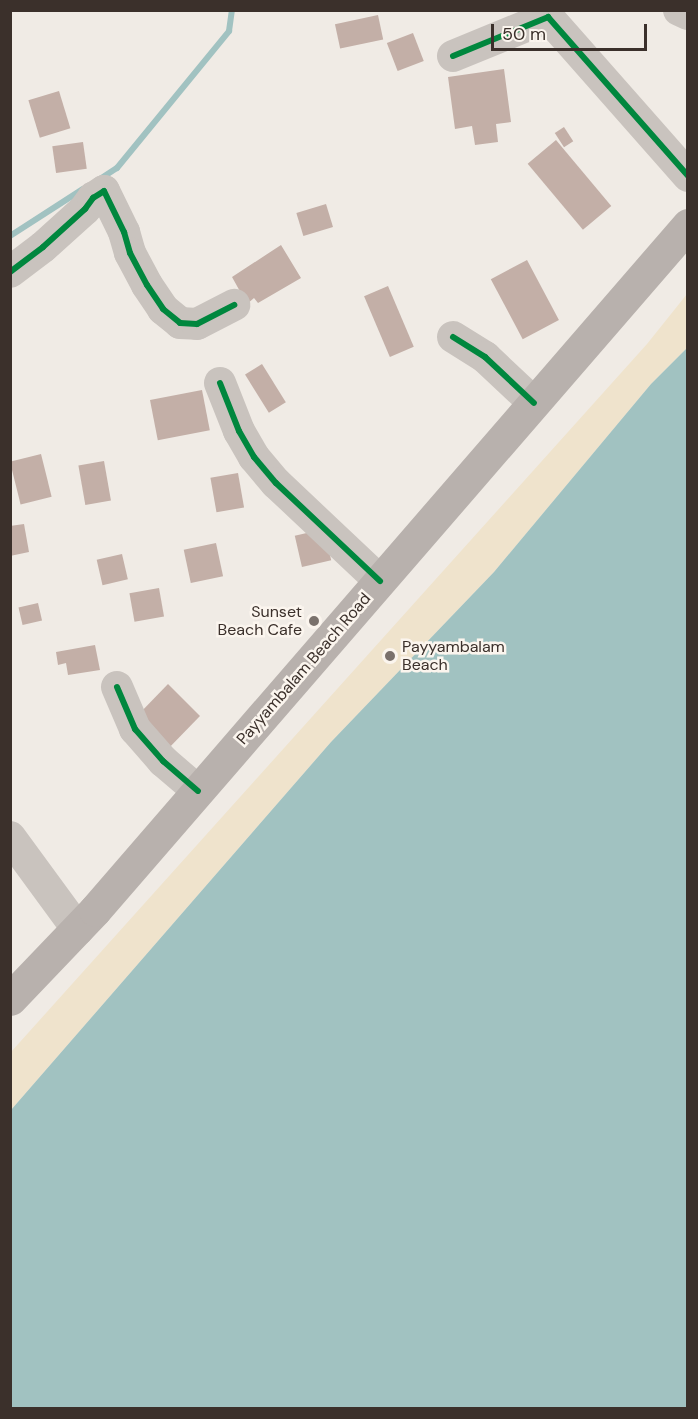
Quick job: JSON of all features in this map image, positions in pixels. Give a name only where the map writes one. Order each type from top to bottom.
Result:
[{"type":"main road","name":"Payyambalam Beach Road","points":[[10,999],[78,930],[687,225]]},
{"type":"street","points":[[679,10],[687,14]]},
{"type":"street","points":[[453,56],[548,16],[687,176]]},
{"type":"street","points":[[10,272],[43,247],[85,209],[93,198],[104,191],[124,232],[130,253],[147,285],[164,309],[180,323],[197,324],[234,305]]},
{"type":"street","points":[[453,337],[485,357],[534,403]]},
{"type":"street","points":[[220,383],[238,431],[254,457],[276,483],[380,580]]},
{"type":"street","points":[[117,687],[135,729],[163,761],[198,791]]},
{"type":"street","points":[[10,837],[78,930]]},
{"type":"sand","name":"Payyambalam Beach","points":[[687,294],[687,348],[651,384],[494,572],[331,742],[11,1110],[11,1052],[647,344]]},
{"type":"water","points":[[687,348],[687,1408],[11,1408],[11,1110],[331,742],[494,572],[651,384]]},
{"type":"building","points":[[378,15],[383,39],[340,49],[335,24]]},
{"type":"building","points":[[413,33],[424,61],[398,71],[387,43]]},
{"type":"building","points":[[504,69],[511,122],[496,124],[498,142],[475,145],[472,126],[455,129],[448,77]]},
{"type":"building","points":[[59,91],[70,128],[40,138],[28,100]]},
{"type":"building","points":[[564,127],[573,141],[564,147],[555,133]]},
{"type":"building","points":[[556,140],[611,206],[583,230],[528,164]]},
{"type":"building","points":[[83,142],[87,169],[56,173],[52,146]]},
{"type":"building","points":[[326,204],[333,227],[303,236],[296,213]]},
{"type":"building","points":[[281,245],[301,278],[258,303],[254,298],[247,304],[232,277]]},
{"type":"building","points":[[527,260],[559,320],[523,339],[491,279]]},
{"type":"building","points":[[388,286],[414,347],[390,357],[364,296]]},
{"type":"building","points":[[262,364],[286,402],[269,413],[245,375]]},
{"type":"building","points":[[202,390],[210,430],[158,440],[150,400]]},
{"type":"building","points":[[41,454],[52,497],[21,504],[10,462]]},
{"type":"building","points":[[104,461],[111,500],[85,505],[78,466]]},
{"type":"building","points":[[238,473],[244,507],[217,512],[210,478]]},
{"type":"building","points":[[24,524],[29,552],[10,556],[10,526]]},
{"type":"building","points":[[324,529],[331,560],[302,567],[295,536]]},
{"type":"building","points":[[216,543],[223,576],[191,583],[184,550]]},
{"type":"building","points":[[122,554],[128,579],[103,585],[97,560]]},
{"type":"building","points":[[159,588],[164,617],[134,622],[129,593]]},
{"type":"building","points":[[38,603],[42,621],[23,625],[19,607]]},
{"type":"building","points":[[95,645],[100,670],[68,675],[66,663],[58,665],[56,652]]},
{"type":"building","points":[[168,684],[200,716],[164,753],[137,716]]},
{"type":"waterway","points":[[100,179],[117,168],[229,31],[232,10]]},
{"type":"waterway","points":[[10,236],[83,189]]},
{"type":"cycle path","points":[[453,56],[548,17],[688,176]]},
{"type":"cycle path","points":[[10,272],[43,247],[85,209],[93,198],[104,191],[124,232],[130,253],[163,309],[180,323],[197,324],[234,305]]},
{"type":"cycle path","points":[[453,337],[485,357],[534,403]]},
{"type":"cycle path","points":[[220,383],[239,431],[254,457],[276,483],[380,581]]},
{"type":"cycle path","points":[[117,687],[135,729],[163,761],[198,791]]},
{"type":"place","name":"Sunset Beach Cafe","points":[[314,621]]},
{"type":"place","name":"Payyambalam Beach","points":[[390,656]]}]
